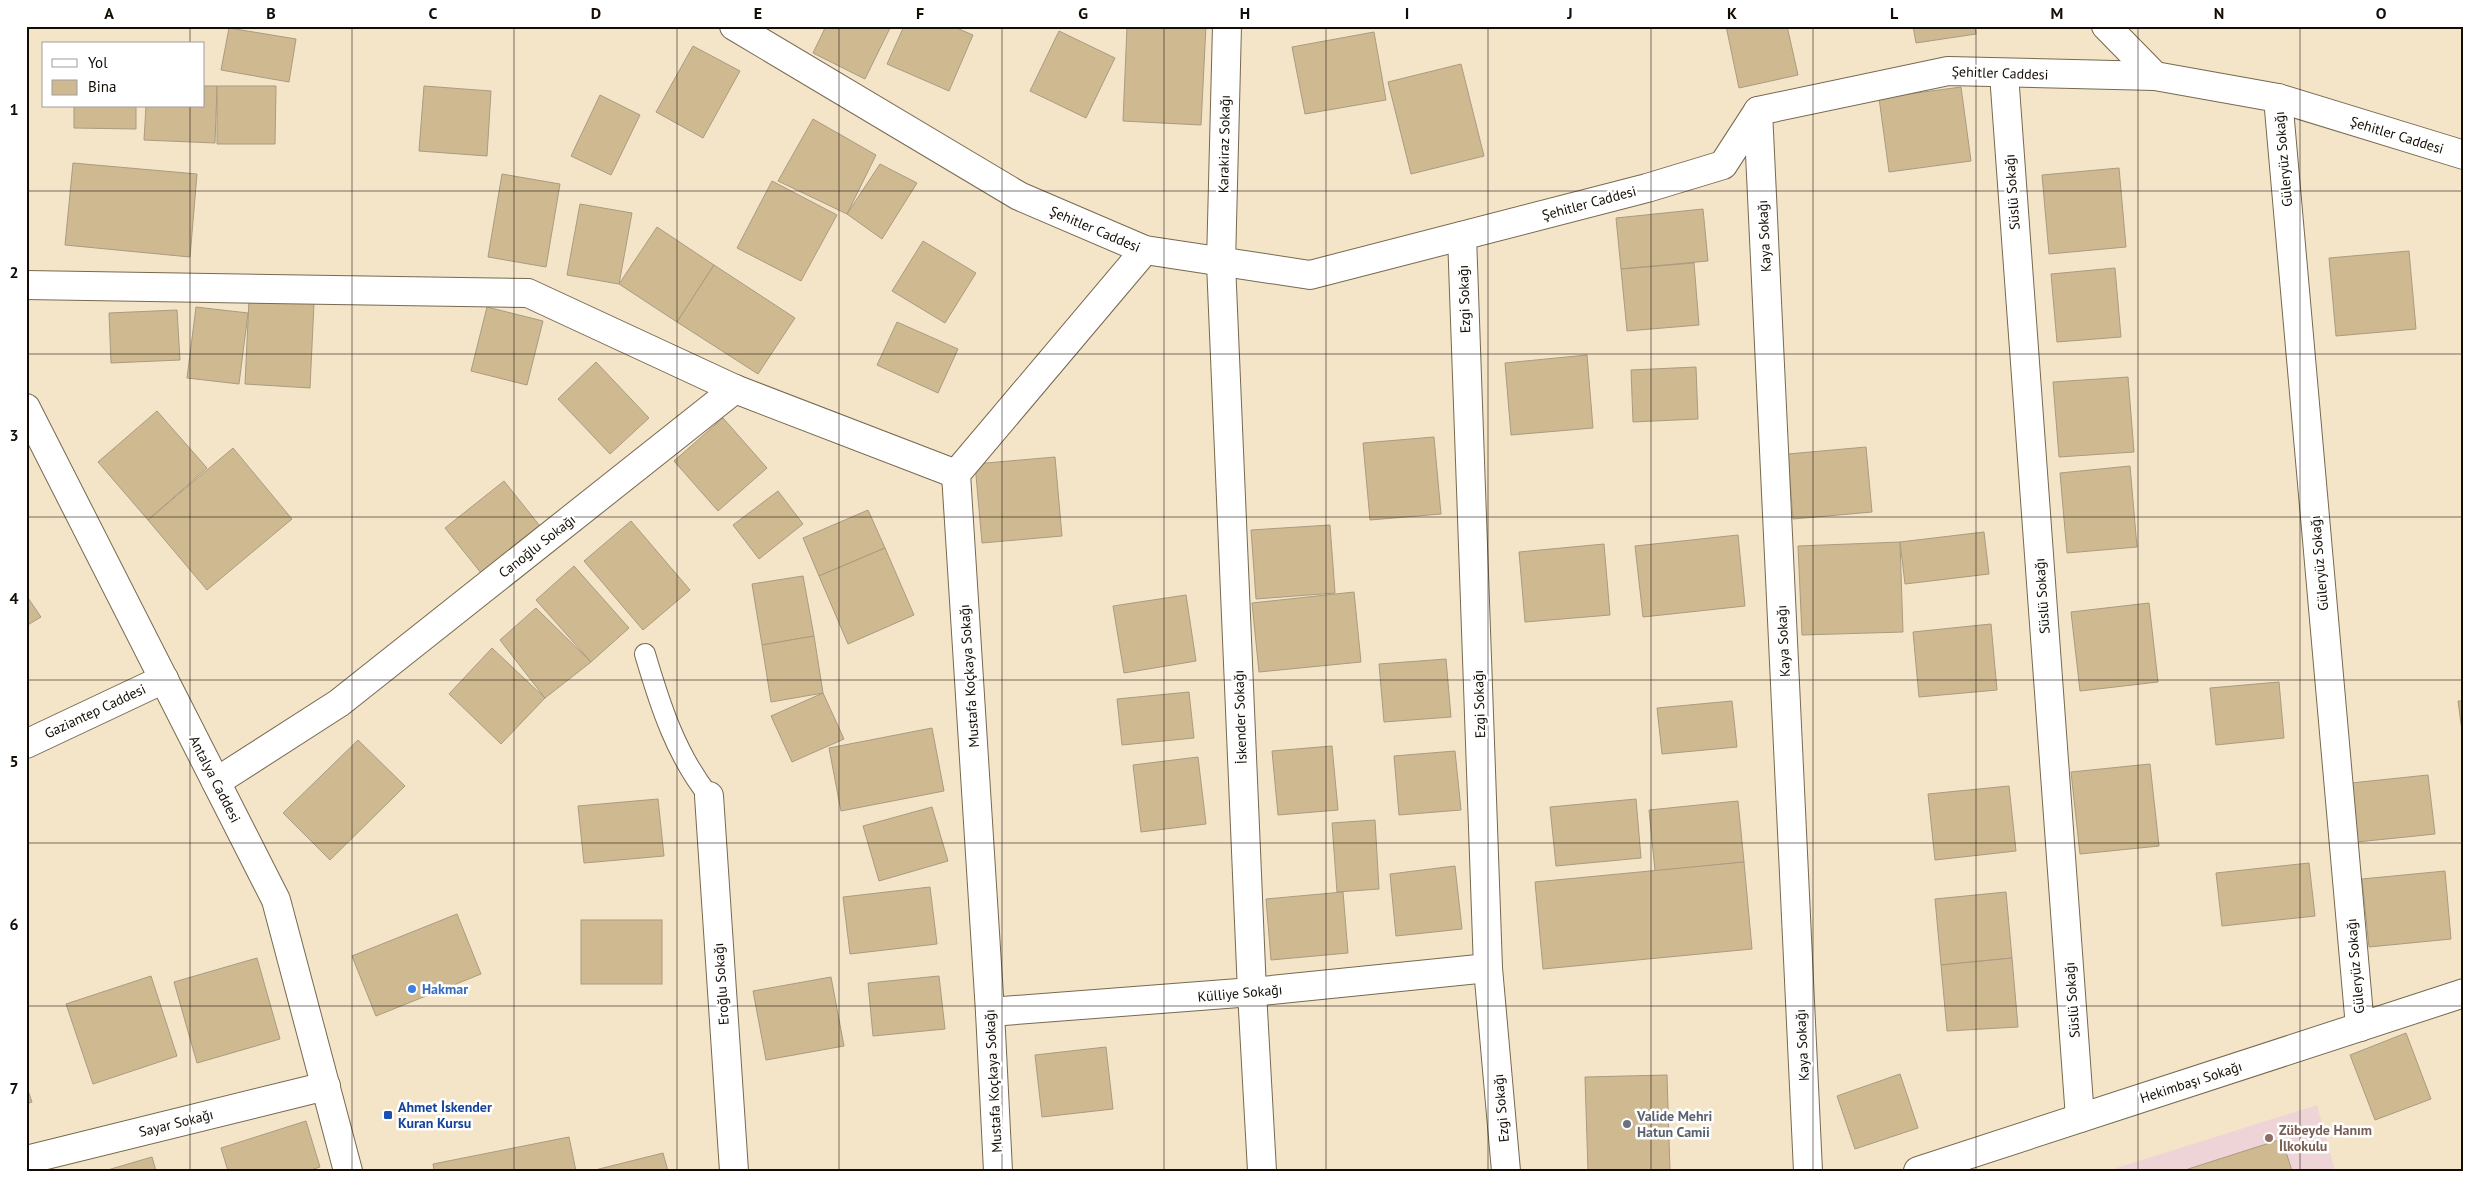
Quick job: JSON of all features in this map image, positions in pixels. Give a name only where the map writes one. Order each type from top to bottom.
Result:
[{"type":"street","name":"Şehitler Caddesi","points":[[734,26],[1019,196],[1144,250],[1310,275],[1723,165],[1758,111],[1948,71],[2004,74],[2155,76],[2278,98],[2464,155]]},
{"type":"street","name":"Karakiraz Sokağı","points":[[1221,263],[1227,26]]},
{"type":"street","points":[[2106,26],[2155,76]]},
{"type":"street","name":"Süslü Sokağı","points":[[2004,74],[2080,1118]]},
{"type":"street","name":"Güleryüz Sokağı","points":[[2278,98],[2360,1027]]},
{"type":"street","name":"Kaya Sokağı","points":[[1758,111],[1808,1171]]},
{"type":"street","name":"Ezgi Sokağı","points":[[1462,236],[1488,968],[1506,1171]]},
{"type":"street","points":[[26,285],[528,293],[735,389],[956,474],[1144,250]]},
{"type":"street","name":"İskender Sokağı","points":[[1221,263],[1252,992],[1262,1171]]},
{"type":"street","name":"Canoğlu Sokağı","points":[[216,782],[338,703],[735,389]]},
{"type":"street","name":"Antalya Caddesi","points":[[26,408],[276,900],[348,1171]]},
{"type":"street","name":"Mustafa Koçkaya Sokağı","points":[[956,474],[990,1012],[998,1171]]},
{"type":"street","name":"Gaziantep Caddesi","points":[[26,744],[164,679]]},
{"type":"street","name":"Eroğlu Sokağı","points":[[709,796],[734,1171]]},
{"type":"street","name":"Külliye Sokağı","points":[[990,1012],[1252,992],[1488,968]]},
{"type":"street","name":"Hekimbaşı Sokağı","points":[[1918,1171],[2464,993]]},
{"type":"street","name":"Sayar Sokağı","points":[[26,1160],[326,1086]]},
{"type":"lane","points":[[645,654],[666,719],[692,775],[709,796]]},
{"type":"shaded area","name":"Zübeyde Hanım İlkokulu","points":[[2317,1105],[2335,1171],[2107,1171]]},
{"type":"building","points":[[826,26],[891,26],[865,79],[813,53]]},
{"type":"building","points":[[904,26],[952,26],[973,35],[949,91],[887,64]]},
{"type":"building","points":[[1127,26],[1206,26],[1201,125],[1123,121]]},
{"type":"building","points":[[1726,26],[1787,26],[1798,75],[1739,88]]},
{"type":"building","points":[[1913,26],[1975,26],[1976,34],[1916,43]]},
{"type":"building","points":[[229,28],[296,39],[289,82],[221,70]]},
{"type":"building","points":[[1059,31],[1115,58],[1086,118],[1030,91]]},
{"type":"building","points":[[1374,32],[1386,100],[1305,114],[1292,47]]},
{"type":"building","points":[[693,46],[740,71],[703,138],[656,112]]},
{"type":"building","points":[[1461,64],[1484,156],[1411,174],[1388,82]]},
{"type":"building","points":[[205,86],[217,86],[215,143],[144,140],[146,108],[205,108]]},
{"type":"building","points":[[217,86],[276,86],[275,144],[217,144]]},
{"type":"building","points":[[424,86],[491,91],[487,156],[419,151]]},
{"type":"building","points":[[1961,87],[1971,161],[1889,172],[1879,98]]},
{"type":"building","points":[[600,95],[640,115],[611,175],[571,156]]},
{"type":"building","points":[[74,108],[136,108],[136,129],[74,128]]},
{"type":"building","points":[[813,119],[876,155],[847,214],[778,181]]},
{"type":"building","points":[[73,163],[197,174],[190,257],[65,245]]},
{"type":"building","points":[[880,164],[917,183],[882,239],[847,214]]},
{"type":"building","points":[[2119,168],[2126,247],[2049,254],[2042,175]]},
{"type":"building","points":[[502,174],[560,184],[546,267],[488,257]]},
{"type":"building","points":[[772,181],[837,215],[801,281],[737,248]]},
{"type":"building","points":[[580,204],[632,213],[619,284],[567,275]]},
{"type":"building","points":[[1703,209],[1708,261],[1621,269],[1616,218]]},
{"type":"building","points":[[657,227],[714,265],[677,322],[619,284]]},
{"type":"building","points":[[923,241],[976,273],[945,323],[892,291]]},
{"type":"building","points":[[2409,251],[2416,329],[2336,336],[2329,258]]},
{"type":"building","points":[[1694,263],[1699,325],[1627,331],[1621,269]]},
{"type":"building","points":[[714,265],[795,318],[758,374],[677,322]]},
{"type":"building","points":[[2115,268],[2121,337],[2057,342],[2051,274]]},
{"type":"building","points":[[249,299],[314,303],[310,388],[245,384]]},
{"type":"building","points":[[196,307],[248,313],[239,384],[187,378]]},
{"type":"building","points":[[487,307],[543,321],[527,385],[471,371]]},
{"type":"building","points":[[177,310],[180,360],[111,363],[109,313]]},
{"type":"building","points":[[897,322],[958,349],[938,393],[877,365]]},
{"type":"building","points":[[1587,355],[1593,428],[1511,435],[1505,363]]},
{"type":"building","points":[[596,362],[649,418],[610,454],[558,399]]},
{"type":"building","points":[[1696,367],[1698,419],[1633,422],[1631,370]]},
{"type":"building","points":[[2128,377],[2134,452],[2059,457],[2053,382]]},
{"type":"building","points":[[157,411],[207,468],[148,520],[98,462]]},
{"type":"building","points":[[723,418],[767,468],[718,511],[674,461]]},
{"type":"building","points":[[1434,437],[1441,514],[1370,520],[1363,443]]},
{"type":"building","points":[[1866,447],[1872,512],[1793,519],[1788,454]]},
{"type":"building","points":[[233,448],[292,519],[207,590],[148,520]]},
{"type":"building","points":[[1055,457],[1062,536],[982,543],[975,464]]},
{"type":"building","points":[[2130,466],[2137,547],[2067,553],[2060,473]]},
{"type":"building","points":[[504,481],[544,531],[485,578],[445,528]]},
{"type":"building","points":[[778,491],[803,524],[759,559],[733,525]]},
{"type":"building","points":[[868,510],[885,548],[819,576],[803,538]]},
{"type":"building","points":[[631,521],[690,590],[643,630],[584,561]]},
{"type":"building","points":[[1330,525],[1335,593],[1256,599],[1251,530]]},
{"type":"building","points":[[1984,532],[1989,574],[1905,584],[1900,542]]},
{"type":"building","points":[[1738,535],[1745,606],[1643,617],[1635,546]]},
{"type":"building","points":[[1900,542],[1903,632],[1802,635],[1798,546]]},
{"type":"building","points":[[1604,544],[1610,615],[1525,622],[1519,552]]},
{"type":"building","points":[[885,548],[914,615],[848,644],[819,576]]},
{"type":"building","points":[[574,566],[629,628],[591,662],[536,600]]},
{"type":"building","points":[[803,576],[814,636],[762,645],[752,584]]},
{"type":"building","points":[[1354,592],[1361,662],[1259,672],[1252,603]]},
{"type":"building","points":[[26,595],[41,617],[26,626]]},
{"type":"building","points":[[1186,595],[1196,661],[1124,673],[1113,606]]},
{"type":"building","points":[[2149,603],[2158,682],[2080,691],[2071,612]]},
{"type":"building","points":[[536,608],[591,662],[545,698],[500,640]]},
{"type":"building","points":[[1991,624],[1997,690],[1919,697],[1913,632]]},
{"type":"building","points":[[814,636],[823,693],[771,702],[762,645]]},
{"type":"building","points":[[492,648],[545,698],[501,744],[449,694]]},
{"type":"building","points":[[1446,659],[1451,717],[1384,722],[1379,664]]},
{"type":"building","points":[[2279,682],[2284,738],[2216,745],[2210,688]]},
{"type":"building","points":[[1189,692],[1194,738],[1122,745],[1117,699]]},
{"type":"building","points":[[823,693],[844,739],[792,762],[771,716]]},
{"type":"building","points":[[1732,701],[1737,747],[1662,754],[1657,708]]},
{"type":"building","points":[[2458,701],[2464,701],[2464,746]]},
{"type":"building","points":[[932,728],[944,791],[841,811],[829,748]]},
{"type":"building","points":[[358,740],[405,786],[330,860],[283,813]]},
{"type":"building","points":[[1332,746],[1338,810],[1278,815],[1272,751]]},
{"type":"building","points":[[1455,751],[1461,810],[1399,815],[1394,756]]},
{"type":"building","points":[[1198,757],[1206,824],[1141,832],[1133,765]]},
{"type":"building","points":[[2150,764],[2159,846],[2080,854],[2071,772]]},
{"type":"building","points":[[2428,775],[2435,834],[2357,842],[2351,783]]},
{"type":"building","points":[[2009,786],[2016,851],[1935,860],[1928,794]]},
{"type":"building","points":[[658,799],[664,856],[584,863],[578,806]]},
{"type":"building","points":[[1636,799],[1641,858],[1556,866],[1550,807]]},
{"type":"building","points":[[1738,801],[1744,862],[1655,871],[1649,810]]},
{"type":"building","points":[[932,807],[948,861],[879,881],[863,826]]},
{"type":"building","points":[[1375,820],[1379,889],[1337,892],[1332,823]]},
{"type":"building","points":[[1744,862],[1752,949],[1543,969],[1535,882]]},
{"type":"building","points":[[2309,863],[2315,916],[2222,926],[2216,873]]},
{"type":"building","points":[[1455,866],[1462,929],[1396,936],[1390,874]]},
{"type":"building","points":[[2445,871],[2451,939],[2369,947],[2362,879]]},
{"type":"building","points":[[930,887],[937,944],[850,954],[843,897]]},
{"type":"building","points":[[1343,892],[1348,953],[1271,960],[1266,899]]},
{"type":"building","points":[[2006,892],[2012,958],[1941,965],[1935,899]]},
{"type":"building","points":[[457,914],[481,974],[376,1016],[352,956]]},
{"type":"building","points":[[581,920],[662,920],[662,984],[581,984]]},
{"type":"building","points":[[257,958],[280,1039],[197,1063],[174,982]]},
{"type":"building","points":[[2012,958],[2018,1027],[1947,1031],[1941,965]]},
{"type":"building","points":[[151,976],[177,1056],[93,1084],[66,1004]]},
{"type":"building","points":[[939,976],[945,1029],[873,1036],[868,983]]},
{"type":"building","points":[[831,977],[844,1046],[766,1060],[753,991]]},
{"type":"building","points":[[2406,1033],[2431,1099],[2375,1120],[2350,1055]]},
{"type":"building","points":[[1106,1047],[1113,1109],[1042,1117],[1035,1055]]},
{"type":"building","points":[[1900,1074],[1918,1128],[1855,1149],[1837,1096]]},
{"type":"building","name":"Valide Mehri Hatun Camii","points":[[1667,1075],[1670,1171],[1588,1171],[1585,1077]]},
{"type":"building","points":[[26,1085],[32,1102],[26,1104]]},
{"type":"building","points":[[306,1121],[320,1167],[308,1171],[228,1171],[221,1148]]},
{"type":"building","points":[[569,1137],[576,1171],[434,1171],[433,1164]]},
{"type":"building","points":[[2282,1139],[2292,1171],[2182,1171]]},
{"type":"building","points":[[663,1153],[668,1171],[595,1171],[595,1170]]},
{"type":"building","points":[[152,1157],[156,1171],[104,1171]]},
{"type":"place","name":"Hakmar","points":[[412,989]]},
{"type":"place","name":"Ahmet İskender Kuran Kursu","points":[[388,1115]]},
{"type":"place","name":"Valide Mehri Hatun Camii","points":[[1627,1124]]},
{"type":"place","name":"Zübeyde Hanım İlkokulu","points":[[2269,1138]]}]
